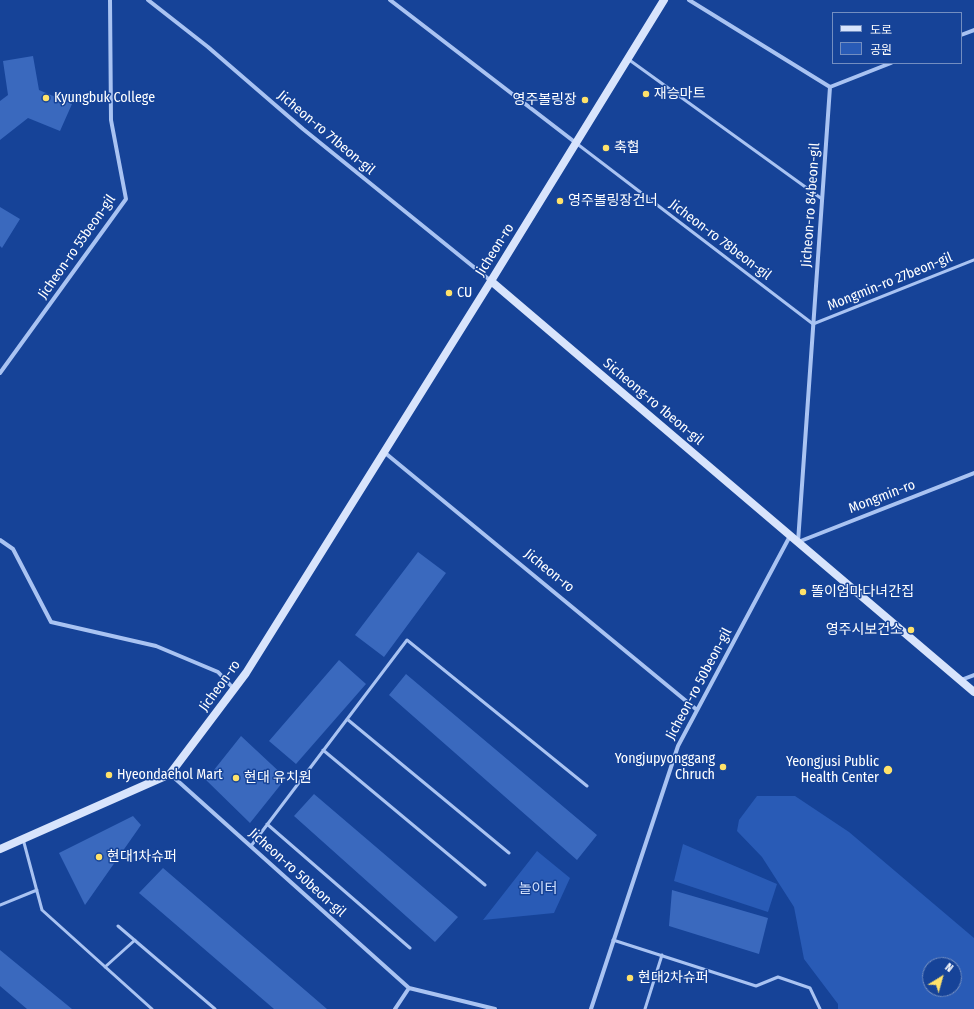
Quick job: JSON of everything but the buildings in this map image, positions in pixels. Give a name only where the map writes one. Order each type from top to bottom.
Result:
[{"type":"main road","name":"Jicheon-ro","points":[[0,849],[170,774],[246,673],[491,281],[664,0]]},
{"type":"main road","name":"Sicheong-ro 1beon-gil","points":[[491,281],[974,692]]},
{"type":"street","name":"Jicheon-ro 55beon-gil","points":[[0,373],[126,200],[111,120],[110,0]]},
{"type":"street","name":"Jicheon-ro 71beon-gil","points":[[148,0],[208,47],[303,129],[491,281]]},
{"type":"street","points":[[390,0],[576,144]]},
{"type":"street","points":[[689,0],[830,87],[888,64]]},
{"type":"street","points":[[962,35],[974,30]]},
{"type":"street","name":"Jicheon-ro 84beon-gil","points":[[813,324],[830,87]]},
{"type":"street","points":[[798,542],[813,324]]},
{"type":"street","name":"Jicheon-ro","points":[[384,452],[697,710]]},
{"type":"street","name":"Mongmin-ro","points":[[798,542],[974,473]]},
{"type":"street","name":"Jicheon-ro 50beon-gil","points":[[591,1009],[678,746],[790,535]]},
{"type":"street","points":[[1,542],[13,549],[51,622],[156,646],[218,672],[234,689]]},
{"type":"street","points":[[961,680],[974,675]]},
{"type":"street","name":"Jicheon-ro 50beon-gil","points":[[170,774],[409,988],[495,1009]]},
{"type":"street","points":[[395,1009],[409,988]]},
{"type":"lane","points":[[628,59],[822,199]]},
{"type":"lane","name":"Jicheon-ro 78beon-gil","points":[[576,144],[813,324]]},
{"type":"lane","name":"Mongmin-ro 27beon-gil","points":[[813,324],[974,260]]},
{"type":"lane","points":[[251,846],[407,640],[587,786]]},
{"type":"lane","points":[[347,719],[508,853]]},
{"type":"lane","points":[[323,750],[485,885]]},
{"type":"lane","points":[[267,824],[410,948]]},
{"type":"lane","points":[[23,839],[42,910],[152,1009]]},
{"type":"lane","points":[[0,905],[36,890]]},
{"type":"lane","points":[[118,926],[215,1009]]},
{"type":"lane","points":[[105,967],[135,940]]},
{"type":"lane","points":[[613,940],[756,986],[778,977],[810,988],[820,1009]]},
{"type":"lane","points":[[645,1009],[662,956]]},
{"type":"green space","points":[[757,796],[795,796],[849,832],[974,938],[974,1009],[838,1009],[838,1004],[804,959],[794,907],[762,857],[737,831],[739,820]]},
{"type":"green space","points":[[683,844],[777,884],[768,912],[674,881]]},
{"type":"green space","name":"놀이터","points":[[537,851],[570,878],[554,913],[483,920]]},
{"type":"place","name":"재승마트","points":[[646,94]]},
{"type":"place","name":"Kyungbuk College","points":[[46,98]]},
{"type":"place","name":"영주볼링장","points":[[585,100]]},
{"type":"place","name":"축협","points":[[606,148]]},
{"type":"place","name":"영주볼링장건너","points":[[560,201]]},
{"type":"place","name":"CU","points":[[449,293]]},
{"type":"place","name":"똘이엄마다녀간집","points":[[803,592]]},
{"type":"place","name":"영주시보건소","points":[[911,630]]},
{"type":"place","name":"Yongjupyonggang Chruch","points":[[723,767]]},
{"type":"place","name":"Yeongjusi Public Health Center","points":[[888,770]]},
{"type":"place","name":"Hyeondaehol Mart","points":[[109,775]]},
{"type":"place","name":"현대 유치원","points":[[236,778]]},
{"type":"place","name":"현대1차슈퍼","points":[[99,857]]},
{"type":"place","name":"현대2차슈퍼","points":[[630,978]]}]
